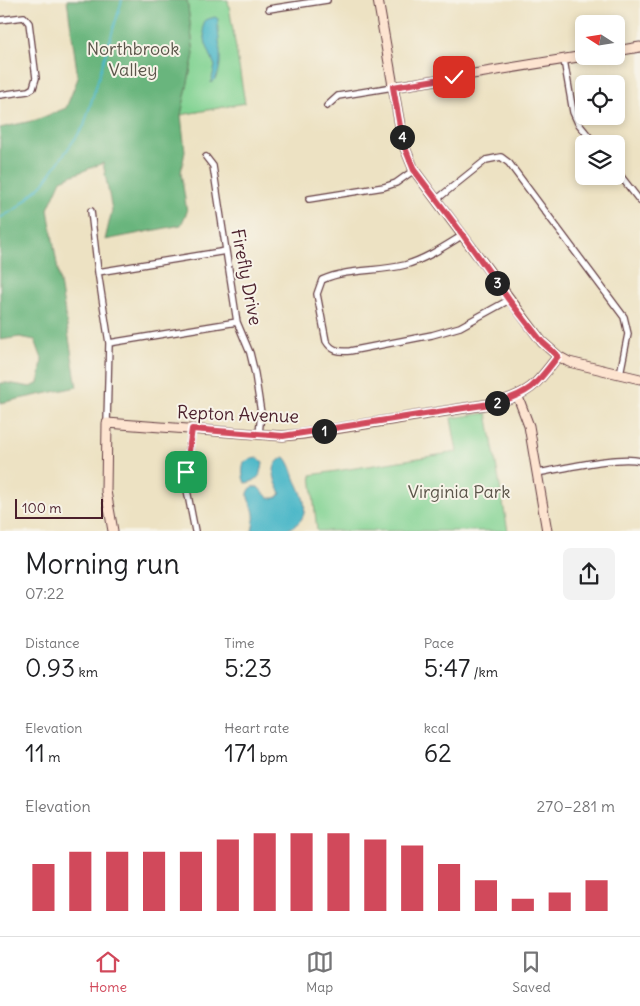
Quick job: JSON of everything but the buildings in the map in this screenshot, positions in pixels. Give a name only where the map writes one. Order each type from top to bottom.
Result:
[{"type":"street","points":[[269,9],[327,0]]},
{"type":"street","points":[[378,0],[403,143],[414,170],[542,342],[558,356],[576,364],[640,379]]},
{"type":"street","points":[[0,20],[24,17],[29,23],[36,78],[33,88],[28,92],[0,95]]},
{"type":"street","points":[[625,50],[640,47]]},
{"type":"street","points":[[326,106],[338,96],[575,58]]},
{"type":"street","points":[[564,60],[573,112],[578,123],[588,135]]},
{"type":"street","name":"Firefly Drive","points":[[206,157],[213,166],[237,322],[250,353],[255,374],[261,413],[258,434]]},
{"type":"street","points":[[436,200],[486,160],[501,157],[509,163],[624,317],[628,334],[620,374]]},
{"type":"street","points":[[309,199],[384,187],[396,182],[414,170]]},
{"type":"street","points":[[625,182],[640,202]]},
{"type":"street","points":[[91,211],[109,342],[106,492],[114,531]]},
{"type":"street","points":[[463,235],[420,260],[404,265],[334,274],[322,280],[317,294],[326,341],[330,347],[339,352],[350,351],[432,335],[460,327],[509,300]]},
{"type":"street","points":[[98,272],[226,251]]},
{"type":"street","points":[[109,342],[237,322]]},
{"type":"street","name":"Repton Avenue","points":[[107,423],[283,436],[303,434],[496,403],[528,391],[540,380],[558,356]]},
{"type":"street","points":[[518,396],[529,426],[547,531]]},
{"type":"street","points":[[192,429],[186,472],[187,490],[195,531]]},
{"type":"street","points":[[537,473],[618,460],[640,460]]},
{"type":"green space","name":"Northbrook Valley","points":[[67,0],[187,0],[194,54],[181,115],[185,151],[181,173],[187,212],[181,225],[105,240],[112,210],[103,163],[61,180],[48,209],[77,387],[0,403],[0,383],[31,387],[39,383],[42,359],[35,340],[20,337],[0,340],[0,128],[36,120],[66,108],[78,78]]},
{"type":"green space","points":[[187,0],[228,0],[245,103],[181,115],[194,54]]},
{"type":"green space","name":"Virginia Park","points":[[487,413],[508,531],[317,531],[311,475],[457,452],[451,418]]},
{"type":"water","points":[[215,17],[218,19],[220,63],[216,78],[211,83],[215,66],[206,44],[203,27],[205,20]]},
{"type":"water","points":[[285,457],[303,496],[304,513],[299,522],[286,530],[252,531],[254,516],[248,497],[249,491],[252,487],[258,487],[269,497],[278,497],[281,493],[276,483],[274,468],[276,463]]},
{"type":"water","points":[[258,458],[263,462],[260,474],[253,481],[245,483],[243,478],[244,462]]},
{"type":"waterway","points":[[0,218],[17,208],[43,184],[84,126],[122,0]]},
{"type":"route","points":[[186,472],[192,429],[283,436],[496,403],[528,391],[540,380],[558,356],[542,342],[509,300],[414,170],[403,143],[393,87],[454,77]]}]
